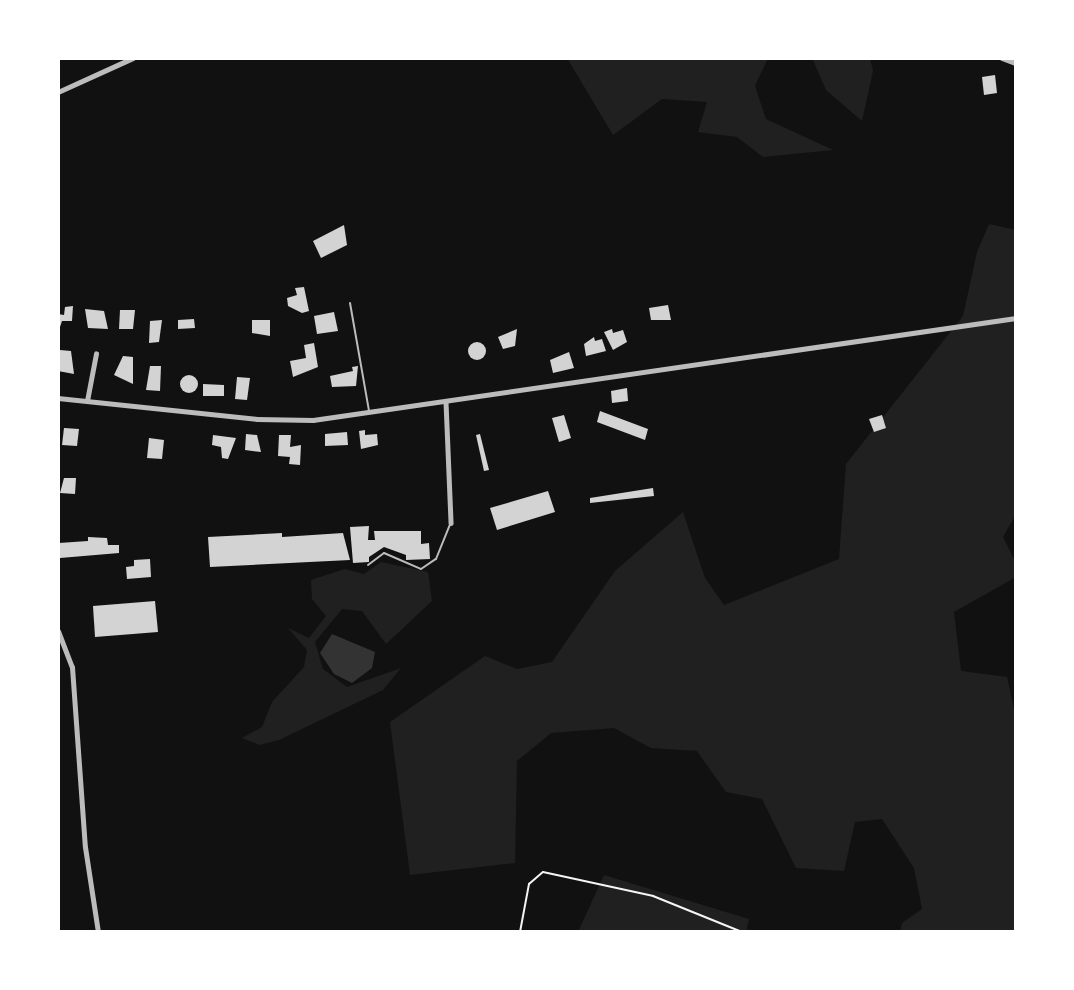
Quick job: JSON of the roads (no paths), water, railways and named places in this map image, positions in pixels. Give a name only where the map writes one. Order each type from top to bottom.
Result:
[{"type":"street","points":[[58,92],[133,58]]},
{"type":"street","points":[[1002,58],[1016,63]]},
{"type":"street","points":[[58,398],[257,419],[313,420],[1016,318]]},
{"type":"street","points":[[87,401],[96,354]]},
{"type":"street","points":[[446,402],[451,523]]},
{"type":"street","points":[[58,631],[72,667],[85,847],[98,932]]},
{"type":"lane","points":[[350,303],[369,412]]},
{"type":"lane","points":[[368,565],[384,553],[421,569],[436,559],[451,523]]}]
